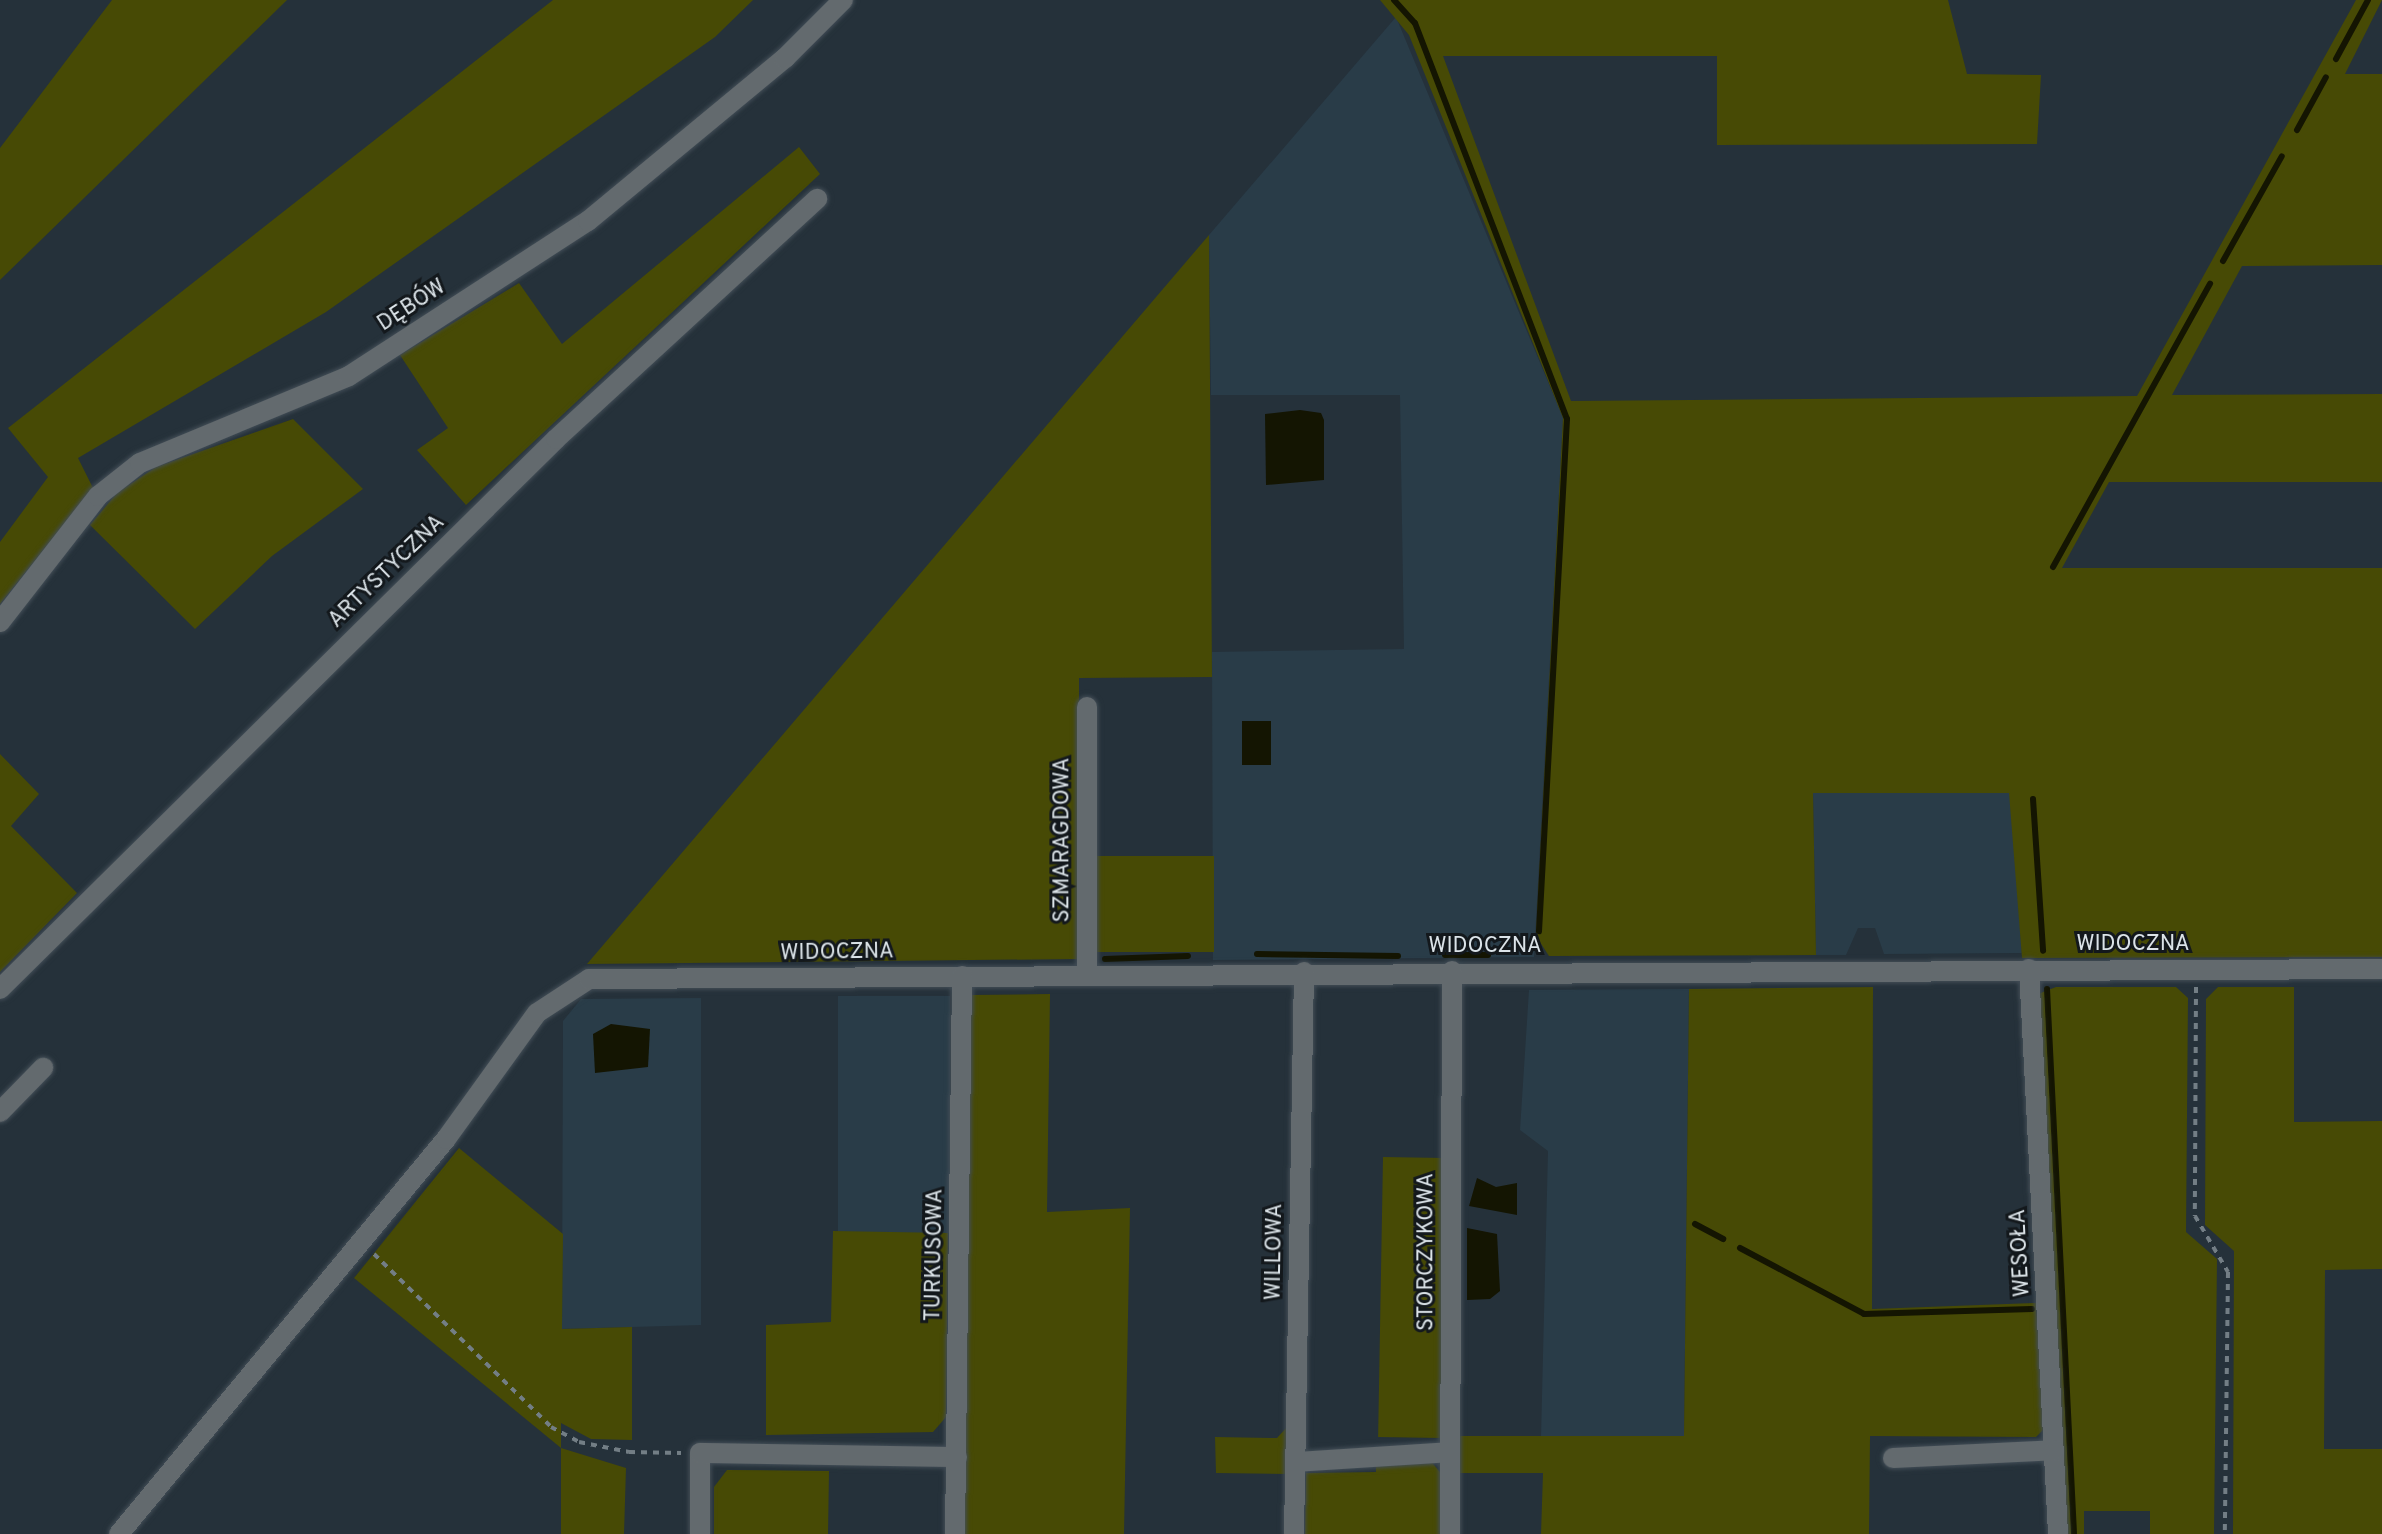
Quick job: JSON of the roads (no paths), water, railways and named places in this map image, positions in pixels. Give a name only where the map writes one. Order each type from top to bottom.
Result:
[{"type":"street","name":"DĘBÓW","points":[[0,622],[98,496],[140,463],[349,376],[588,221],[785,58],[843,0]]},
{"type":"street","name":"ARTYSTYCZNA","points":[[0,989],[556,439],[817,199]]},
{"type":"street","name":"SZMARAGDOWA","points":[[1087,707],[1087,974]]},
{"type":"street","name":"WESOŁA","points":[[2029,969],[2058,1534]]},
{"type":"street","name":"WIDOCZNA","points":[[119,1534],[360,1242],[537,1013],[589,979],[1452,971],[2382,969]]},
{"type":"street","name":"STORCZYKOWA","points":[[1450,1534],[1452,971]]},
{"type":"street","name":"WILLOWA","points":[[1294,1534],[1304,972]]},
{"type":"street","name":"TURKUSOWA","points":[[955,1534],[962,976]]},
{"type":"street","points":[[0,1112],[43,1068]]},
{"type":"street","points":[[1893,1458],[2054,1450]]},
{"type":"street","points":[[1296,1462],[1450,1452]]},
{"type":"street","points":[[700,1534],[700,1453],[957,1457]]},
{"type":"waterway","points":[[1394,0],[1415,23],[1567,419],[1539,931]]},
{"type":"waterway","points":[[2336,59],[2368,0]]},
{"type":"waterway","points":[[2297,130],[2326,77]]},
{"type":"waterway","points":[[2223,261],[2282,156]]},
{"type":"waterway","points":[[2053,567],[2210,284]]},
{"type":"waterway","points":[[2033,799],[2043,951]]},
{"type":"waterway","points":[[1257,954],[1398,956]]},
{"type":"waterway","points":[[1445,955],[1488,955]]},
{"type":"waterway","points":[[1105,959],[1188,956]]},
{"type":"waterway","points":[[2047,989],[2074,1534]]},
{"type":"waterway","points":[[1695,1224],[1723,1239]]},
{"type":"waterway","points":[[1740,1248],[1864,1314],[2032,1309]]}]
